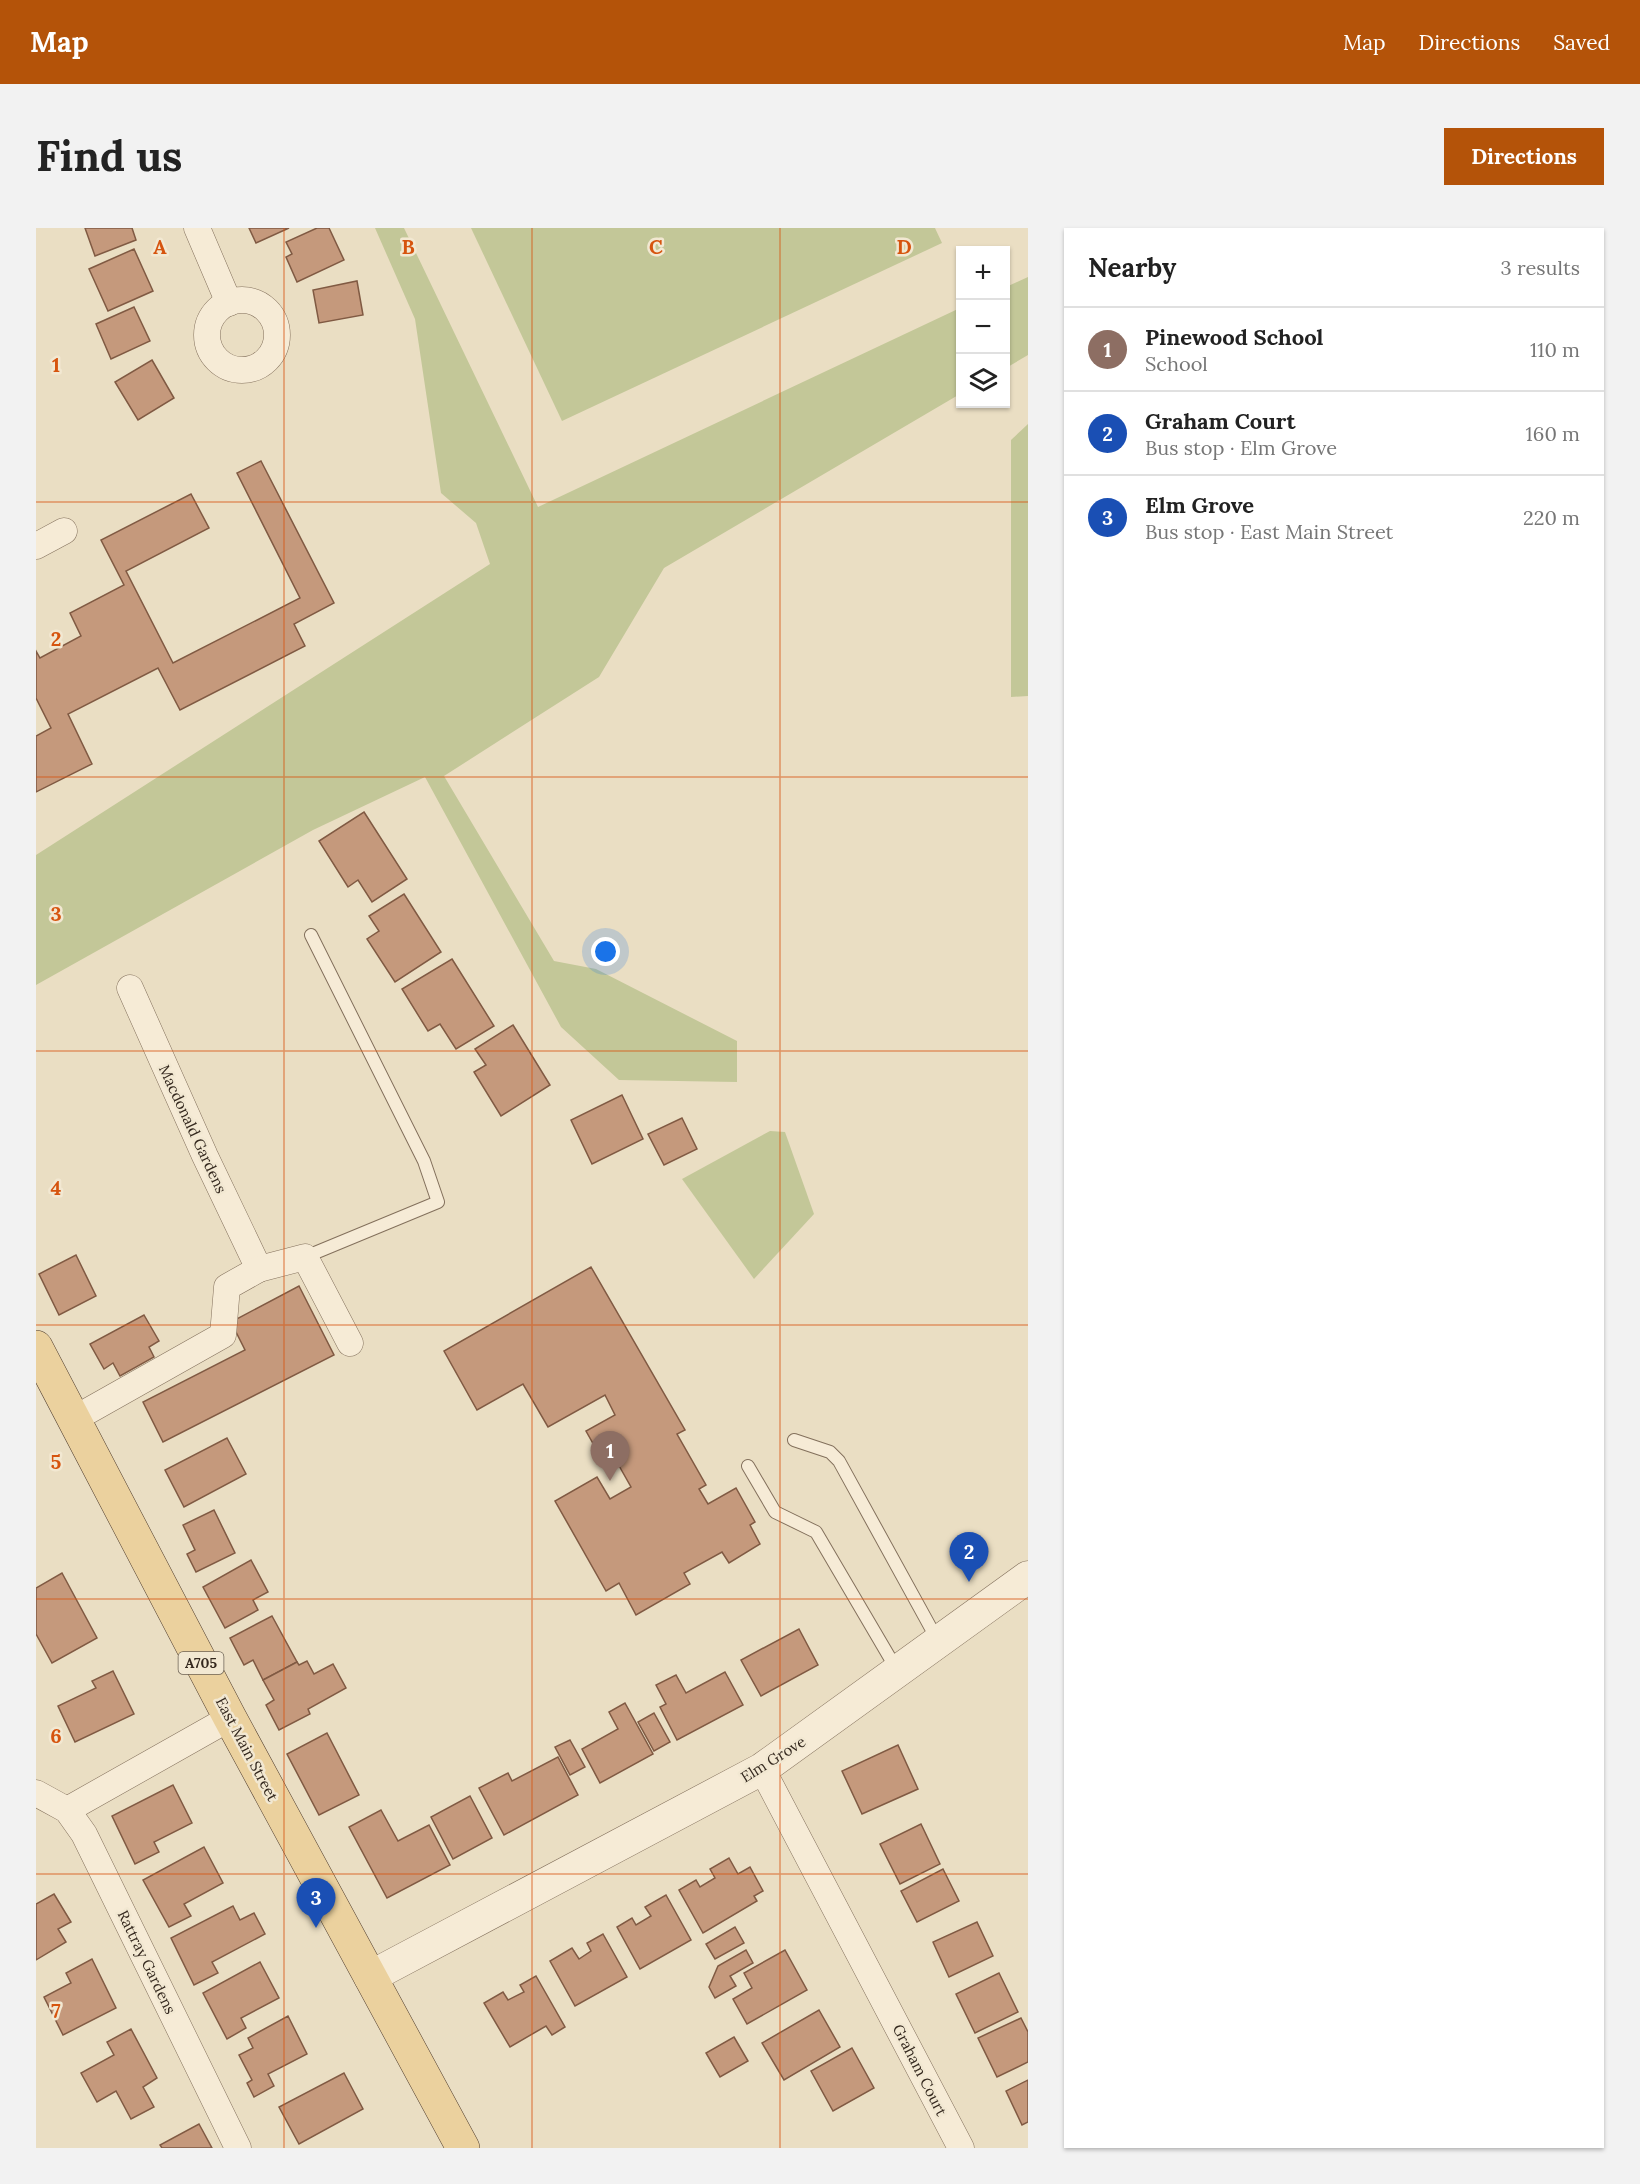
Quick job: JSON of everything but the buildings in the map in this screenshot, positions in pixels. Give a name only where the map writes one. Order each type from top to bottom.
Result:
[{"type":"main road","name":"East Main Street","points":[[36,1347],[230,1718],[463,2148]]},
{"type":"street","points":[[197,228],[229,303]]},
{"type":"street","points":[[36,546],[64,531]]},
{"type":"street","name":"Macdonald Gardens","points":[[130,988],[205,1156],[259,1269]]},
{"type":"street","points":[[74,1419],[223,1335],[227,1287],[259,1269],[305,1257],[350,1342]]},
{"type":"street","name":"Elm Grove","points":[[370,1977],[762,1769],[1028,1577]]},
{"type":"street","points":[[67,1810],[230,1718]]},
{"type":"street","name":"Graham Court","points":[[762,1769],[961,2148]]},
{"type":"street","name":"Rattray Gardens","points":[[36,1793],[67,1810],[84,1834],[238,2148]]},
{"type":"lane","points":[[305,1257],[438,1202],[424,1161],[311,935]]},
{"type":"lane","points":[[794,1440],[830,1452],[839,1461],[938,1641]]},
{"type":"lane","points":[[748,1466],[775,1512],[816,1532],[898,1671]]},
{"type":"green space","points":[[375,228],[404,228],[538,507],[956,310],[956,396],[664,568],[599,677],[444,776],[554,961],[596,969],[737,1041],[737,1082],[619,1080],[561,1027],[425,777],[313,830],[36,985],[36,855],[490,564],[476,523],[441,493],[415,319]]},
{"type":"green space","points":[[471,228],[935,228],[942,243],[562,421]]},
{"type":"green space","points":[[1028,277],[1028,355],[1010,366],[1010,300],[1010,285]]},
{"type":"green space","points":[[1028,424],[1028,696],[1011,697],[1011,440]]},
{"type":"green space","points":[[770,1131],[785,1132],[814,1214],[754,1279],[682,1179]]},
{"type":"place","name":"Pinewood School","points":[[610,1481]]},
{"type":"place","name":"Graham Court","points":[[969,1582]]},
{"type":"place","name":"Elm Grove","points":[[316,1928]]}]
